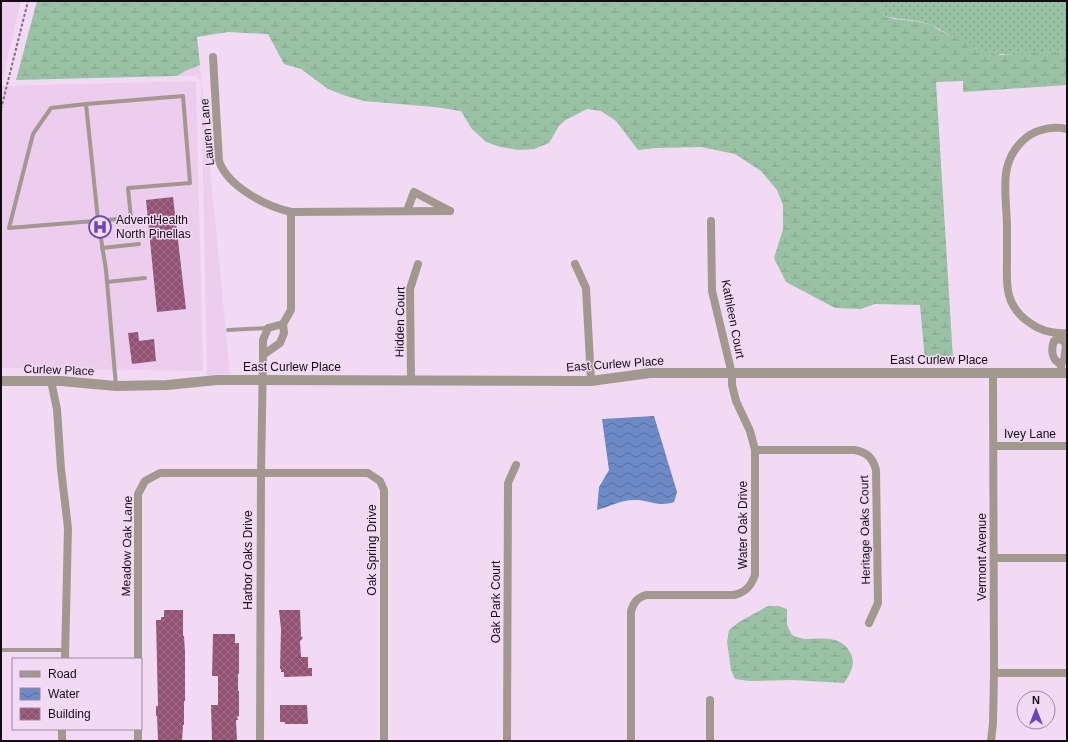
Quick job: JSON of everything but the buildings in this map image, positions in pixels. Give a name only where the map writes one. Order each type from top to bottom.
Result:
[{"type":"street","name":"Lauren Lane","points":[[213,57],[219,161],[222,169],[231,181],[266,204],[291,212],[450,211],[414,192],[407,211]]},
{"type":"street","points":[[1063,370],[1066,346],[1061,335],[1040,328],[1026,321],[1016,311],[1008,293],[1006,276],[1007,213],[1005,180],[1009,160],[1021,142],[1036,131],[1056,128],[1067,129]]},
{"type":"street","points":[[263,355],[280,343],[284,333],[283,324],[291,310],[291,212]]},
{"type":"street","name":"Kathleen Court","points":[[711,221],[712,291],[732,374]]},
{"type":"street","name":"Hidden Court","points":[[411,380],[410,289],[418,264]]},
{"type":"street","points":[[575,264],[586,288],[591,381]]},
{"type":"street","points":[[262,380],[263,340],[268,328],[283,324]]},
{"type":"street","points":[[1061,335],[1053,343],[1053,358],[1063,370]]},
{"type":"street","name":"East Curlew Place","points":[[116,386],[167,385],[211,380],[591,381],[650,373],[993,373],[1063,370]]},
{"type":"street","name":"Vermont Avenue","points":[[991,741],[993,723],[994,673],[993,373]]},
{"type":"street","name":"Water Oak Drive","points":[[631,741],[631,610],[634,603],[638,598],[646,595],[734,595],[749,588],[755,575],[755,450],[750,431],[736,401],[732,385],[732,374]]},
{"type":"street","name":"Harbor Oaks Drive","points":[[260,741],[262,380]]},
{"type":"street","name":"Curlew Place","points":[[1,381],[51,381],[116,386]]},
{"type":"street","points":[[51,381],[58,409],[61,469],[68,528],[65,655]]},
{"type":"street","name":"Ivey Lane","points":[[994,446],[1067,446]]},
{"type":"street","name":"Heritage Oaks Court","points":[[755,450],[854,450],[865,453],[872,459],[876,470],[878,603],[869,624]]},
{"type":"street","name":"Oak Park Court","points":[[507,741],[508,483],[516,465]]},
{"type":"street","name":"Meadow Oak Lane","points":[[138,658],[138,494],[143,484],[148,478],[160,473],[261,473]]},
{"type":"street","name":"Oak Spring Drive","points":[[261,473],[368,473],[380,481],[384,490],[384,741]]},
{"type":"street","points":[[994,558],[1067,558]]},
{"type":"street","points":[[994,673],[1067,673]]},
{"type":"street","points":[[710,700],[710,741]]},
{"type":"street","points":[[62,730],[62,741]]},
{"type":"street","points":[[138,730],[138,741]]},
{"type":"lane","points":[[183,96],[190,182],[128,188],[131,218],[9,228],[33,134],[51,108],[86,104],[183,96]]},
{"type":"lane","points":[[86,104],[98,220],[107,282],[116,386]]},
{"type":"lane","points":[[102,248],[139,244]]},
{"type":"lane","points":[[107,282],[145,278]]},
{"type":"lane","points":[[228,330],[268,328]]},
{"type":"lane","points":[[1,650],[65,655]]},
{"type":"path","points":[[1,109],[28,1]]},
{"type":"shaded area","points":[[1,1],[21,1],[1,86]]},
{"type":"shaded area","points":[[200,65],[230,374],[204,375],[207,371],[201,81],[196,76],[177,76]]},
{"type":"shaded area","name":"AdventHealth North Pinellas","points":[[196,81],[203,371],[1,368],[1,86]]},
{"type":"green space","points":[[37,1],[879,1],[884,16],[929,24],[948,35],[963,39],[975,49],[1001,55],[1067,51],[1067,85],[963,92],[963,81],[936,82],[953,359],[925,361],[920,305],[875,304],[861,309],[835,308],[786,282],[774,258],[783,229],[783,205],[777,190],[761,171],[735,154],[701,147],[638,150],[616,121],[601,111],[587,109],[564,121],[559,126],[549,143],[534,149],[519,150],[500,147],[486,142],[471,128],[461,111],[435,107],[364,101],[328,89],[301,69],[284,64],[268,34],[228,32],[197,37],[200,65],[177,76],[16,80]]},
{"type":"green space","points":[[879,1],[1067,1],[1067,51],[1009,55],[986,52],[975,49],[929,24],[884,16]]},
{"type":"green space","points":[[768,606],[778,606],[787,609],[787,625],[792,635],[805,639],[832,639],[848,648],[851,654],[853,666],[844,683],[792,680],[749,681],[735,679],[731,670],[727,642],[729,630],[739,622]]},
{"type":"water","points":[[654,416],[677,492],[674,502],[659,504],[632,500],[597,510],[599,487],[609,470],[602,419]]},
{"type":"place","name":"AdventHealth North Pinellas","points":[[100,227]]}]
